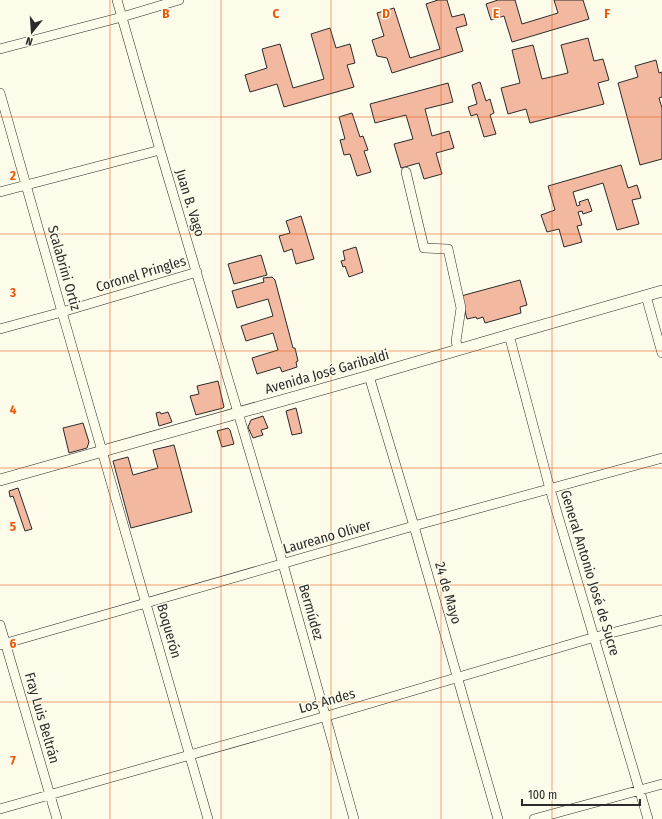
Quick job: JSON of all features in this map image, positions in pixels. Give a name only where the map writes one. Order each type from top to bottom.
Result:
[{"type":"main road","name":"Avenida José Garibaldi","points":[[0,480],[369,376],[662,291]]},
{"type":"street","name":"Juan B. Vago","points":[[117,0],[160,150],[239,413]]},
{"type":"street","points":[[0,49],[122,17],[179,0]]},
{"type":"street","name":"Scalabrini Ortiz","points":[[0,93],[102,451]]},
{"type":"street","points":[[0,192],[160,150]]},
{"type":"street","points":[[406,172],[424,248],[448,249],[461,308],[456,341],[458,350]]},
{"type":"street","name":"Coronel Pringles","points":[[0,329],[197,272]]},
{"type":"street","points":[[646,296],[662,353]]},
{"type":"street","name":"General Antonio José de Sucre","points":[[508,335],[550,489],[648,819]]},
{"type":"street","name":"24 de Mayo","points":[[369,376],[414,526],[498,819]]},
{"type":"street","name":"Bermúdez","points":[[239,413],[327,716],[354,819]]},
{"type":"street","name":"Boquerón","points":[[102,451],[208,819]]},
{"type":"street","name":"Laureano Oliver","points":[[3,645],[414,526],[662,458]]},
{"type":"street","name":"Los Andes","points":[[0,809],[327,716],[595,637],[662,620]]},
{"type":"street","name":"Fray Luis Beltrán","points":[[0,625],[3,645],[57,819]]},
{"type":"street","points":[[534,819],[662,784]]},
{"type":"building","points":[[438,0],[447,0],[452,17],[464,14],[467,25],[456,28],[463,51],[392,73],[387,58],[377,56],[372,40],[384,36],[377,13],[394,8],[410,58],[440,49],[426,4]]},
{"type":"building","points":[[498,0],[515,0],[522,24],[558,13],[554,0],[583,0],[589,19],[512,42],[504,16],[491,20],[486,4]]},
{"type":"building","points":[[330,28],[336,48],[350,44],[355,63],[347,65],[354,87],[284,107],[277,84],[250,92],[245,75],[267,68],[262,49],[280,44],[293,88],[324,79],[311,34]]},
{"type":"building","points":[[588,38],[594,61],[603,59],[609,80],[598,83],[604,104],[530,123],[526,109],[508,114],[501,88],[520,83],[512,50],[533,45],[542,79],[568,73],[561,45]]},
{"type":"building","points":[[656,60],[659,73],[662,72],[662,97],[659,98],[662,108],[662,159],[640,165],[618,83],[638,77],[635,66]]},
{"type":"building","points":[[480,82],[486,101],[490,99],[494,113],[490,115],[496,134],[484,137],[477,114],[471,116],[468,107],[477,104],[472,85]]},
{"type":"building","points":[[448,83],[453,102],[425,109],[432,136],[449,131],[454,148],[436,153],[442,174],[424,179],[419,163],[401,168],[394,144],[413,139],[406,115],[375,123],[370,104]]},
{"type":"building","points":[[352,113],[360,137],[363,136],[368,150],[364,151],[371,172],[357,176],[350,154],[344,155],[340,140],[345,139],[339,117]]},
{"type":"building","points":[[621,165],[628,188],[637,185],[641,198],[632,200],[639,224],[617,230],[603,183],[573,192],[577,206],[580,205],[579,202],[588,199],[592,211],[583,214],[582,211],[578,212],[582,225],[577,226],[582,242],[564,247],[559,229],[547,232],[541,215],[555,210],[548,186]]},
{"type":"building","points":[[301,216],[314,259],[296,264],[292,249],[284,252],[279,236],[290,233],[286,221]]},
{"type":"building","points":[[356,247],[363,272],[349,277],[345,266],[343,267],[341,261],[345,260],[343,251]]},
{"type":"building","points":[[261,255],[267,275],[234,284],[228,264]]},
{"type":"building","points":[[272,277],[275,280],[293,348],[295,348],[298,361],[296,362],[297,367],[282,372],[280,367],[257,374],[252,358],[278,350],[273,333],[246,341],[241,326],[273,316],[268,299],[237,308],[232,291],[264,282],[263,278]]},
{"type":"building","points":[[520,280],[527,305],[520,307],[521,313],[485,323],[483,317],[477,319],[476,317],[467,319],[461,296]]},
{"type":"building","points":[[218,381],[224,407],[196,415],[190,396],[199,394],[197,386]]},
{"type":"building","points":[[296,408],[302,433],[292,435],[286,411]]},
{"type":"building","points":[[160,412],[161,414],[168,412],[172,422],[159,426],[156,413]]},
{"type":"building","points":[[263,416],[268,428],[261,430],[263,435],[253,438],[248,427],[251,420]]},
{"type":"building","points":[[83,423],[89,442],[87,448],[69,453],[63,428]]},
{"type":"building","points":[[228,428],[234,444],[222,447],[217,431]]},
{"type":"building","points":[[174,445],[192,512],[131,528],[113,461],[128,457],[133,475],[158,468],[153,450]]},
{"type":"building","points":[[18,488],[32,529],[25,531],[13,496],[10,497],[9,491]]}]
